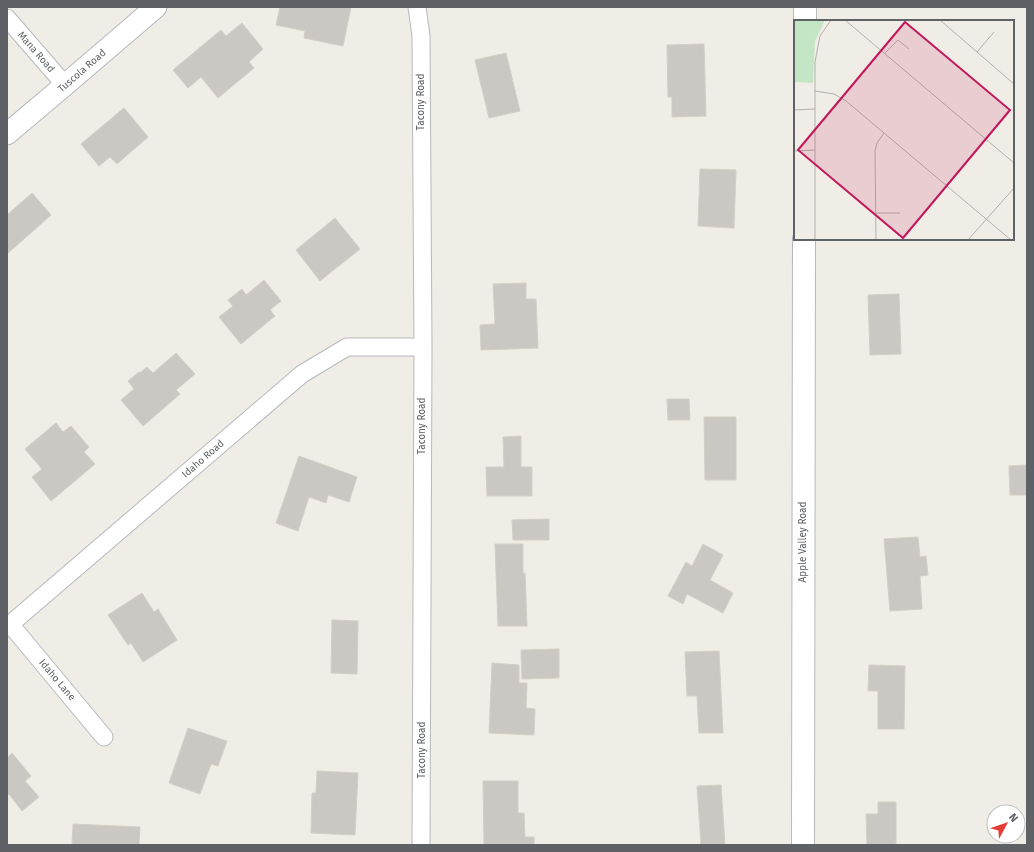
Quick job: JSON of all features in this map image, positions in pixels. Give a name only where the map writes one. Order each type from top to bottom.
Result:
[{"type":"main road","points":[[805,7],[805,20]]},
{"type":"main road","name":"Apple Valley Road","points":[[803,845],[804,240]]},
{"type":"street","name":"Tuscola Road","points":[[7,134],[156,7]]},
{"type":"street","name":"Tacony Road","points":[[417,7],[421,36],[421,845]]},
{"type":"street","name":"Mana Road","points":[[7,18],[65,85]]},
{"type":"street","name":"Idaho Road","points":[[9,626],[302,374],[347,347],[422,347]]},
{"type":"street","name":"Idaho Lane","points":[[9,626],[104,736]]},
{"type":"building","points":[[280,7],[351,7],[343,46],[304,38],[305,31],[276,25]]},
{"type":"building","points":[[242,23],[263,49],[249,62],[254,68],[218,98],[201,77],[188,88],[173,70],[221,30],[226,36]]},
{"type":"building","points":[[704,44],[706,116],[672,117],[672,97],[668,97],[667,45]]},
{"type":"building","points":[[506,53],[520,111],[489,118],[475,60]]},
{"type":"building","points":[[124,108],[148,137],[117,164],[110,157],[99,166],[81,144]]},
{"type":"building","points":[[700,169],[736,170],[734,228],[698,226]]},
{"type":"building","points":[[32,193],[51,215],[7,254],[7,215]]},
{"type":"building","points":[[335,218],[360,249],[320,281],[296,250]]},
{"type":"building","points":[[264,280],[281,301],[270,310],[275,316],[241,344],[219,317],[233,306],[228,300],[242,289],[246,295]]},
{"type":"building","points":[[526,283],[526,299],[536,299],[538,348],[481,350],[480,325],[495,324],[493,284]]},
{"type":"building","points":[[899,294],[901,354],[870,355],[868,295]]},
{"type":"building","points":[[176,353],[195,374],[176,390],[180,394],[143,426],[121,400],[134,389],[128,381],[147,367],[153,373]]},
{"type":"building","points":[[667,399],[689,399],[690,420],[668,420]]},
{"type":"building","points":[[704,417],[736,417],[736,480],[705,480]]},
{"type":"building","points":[[56,423],[63,432],[71,426],[89,447],[84,452],[95,464],[51,501],[32,477],[42,469],[25,449]]},
{"type":"building","points":[[521,436],[521,467],[532,467],[532,496],[487,496],[486,467],[504,467],[503,437]]},
{"type":"building","points":[[299,456],[357,477],[349,502],[328,495],[326,503],[309,497],[298,531],[276,523]]},
{"type":"building","points":[[1027,465],[1027,495],[1010,495],[1009,466]]},
{"type":"building","points":[[549,519],[549,540],[513,540],[512,520]]},
{"type":"building","points":[[918,537],[920,557],[926,556],[928,575],[920,576],[922,609],[890,611],[884,539]]},
{"type":"building","points":[[495,544],[523,544],[523,574],[525,573],[527,626],[498,626]]},
{"type":"building","points":[[703,544],[723,555],[710,580],[733,593],[723,613],[687,594],[683,604],[668,596],[686,562],[692,566]]},
{"type":"building","points":[[142,593],[154,612],[158,609],[177,640],[143,662],[131,643],[128,645],[108,615]]},
{"type":"building","points":[[332,620],[358,621],[357,674],[331,673]]},
{"type":"building","points":[[559,649],[559,678],[522,679],[521,650]]},
{"type":"building","points":[[719,651],[723,733],[699,733],[697,696],[687,696],[685,652]]},
{"type":"building","points":[[492,663],[519,665],[519,683],[527,683],[526,708],[535,709],[534,735],[489,733]]},
{"type":"building","points":[[869,665],[905,666],[904,729],[878,729],[878,691],[868,691]]},
{"type":"building","points":[[188,728],[227,741],[218,766],[211,764],[200,794],[169,783]]},
{"type":"building","points":[[12,753],[31,776],[25,781],[39,797],[22,811],[9,794],[7,796],[7,758]]},
{"type":"building","points":[[317,771],[358,773],[355,835],[311,833],[312,793],[316,793]]},
{"type":"building","points":[[483,781],[518,781],[518,813],[524,813],[525,837],[534,837],[534,845],[484,845]]},
{"type":"building","points":[[721,785],[725,845],[701,845],[697,786]]},
{"type":"building","points":[[878,802],[896,802],[896,845],[867,845],[866,814],[878,814]]},
{"type":"building","points":[[73,824],[140,827],[139,845],[72,845]]}]
